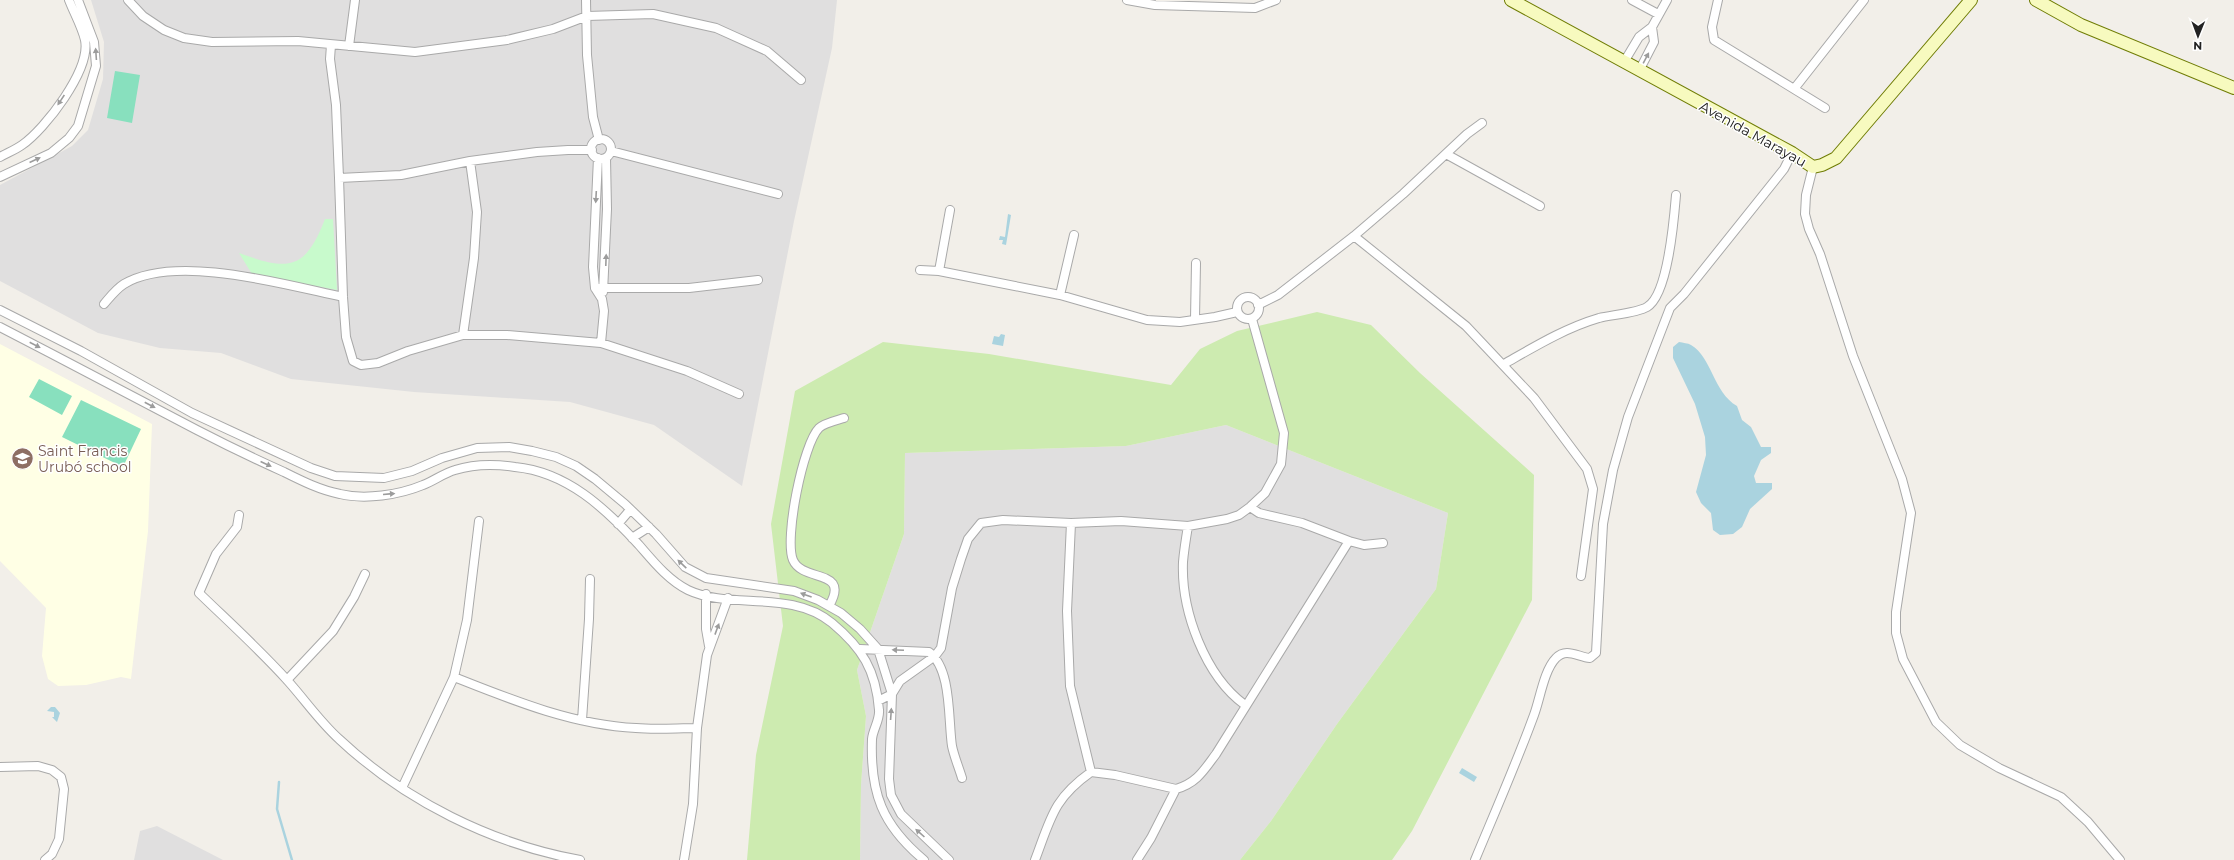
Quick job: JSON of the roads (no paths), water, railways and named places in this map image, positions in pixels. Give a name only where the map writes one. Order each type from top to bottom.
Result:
[{"type":"street","points":[[0,157],[22,145],[42,126],[77,77],[82,65],[85,41],[69,0]]},
{"type":"street","points":[[0,176],[51,153],[69,138],[78,126],[96,66],[94,42],[78,0]]},
{"type":"street","points":[[128,0],[143,16],[164,30],[184,38],[212,42],[298,41],[331,46],[349,46],[415,52],[507,40],[545,31],[587,16],[654,14],[716,28],[767,51],[801,80]]},
{"type":"street","points":[[349,46],[355,0]]},
{"type":"street","points":[[586,0],[587,16],[585,29],[587,55],[593,117],[599,140]]},
{"type":"street","points":[[1127,0],[1155,5],[1255,8],[1276,0]]},
{"type":"street","name":"Avenida Marayau","points":[[1511,0],[1792,154],[1813,167],[1822,166],[1836,158],[1971,0]]},
{"type":"street","points":[[1632,0],[1658,14]]},
{"type":"street","points":[[1624,62],[1639,37],[1652,27],[1667,0]]},
{"type":"street","points":[[1718,0],[1712,27],[1714,40],[1825,108]]},
{"type":"street","points":[[1794,89],[1864,0]]},
{"type":"street","points":[[2036,0],[2081,25],[2215,78],[2234,88]]},
{"type":"street","points":[[1639,71],[1654,42],[1652,27]]},
{"type":"street","points":[[331,46],[330,59],[336,105],[340,178],[343,297],[349,350],[353,361],[361,365],[378,363],[414,349],[463,335],[507,335],[602,343],[687,371],[739,394]]},
{"type":"street","points":[[1258,305],[1278,295],[1354,236],[1403,194],[1467,134],[1482,123]]},
{"type":"street","points":[[592,150],[593,145],[599,140]]},
{"type":"street","points":[[599,140],[608,142],[611,151]]},
{"type":"street","points":[[340,178],[401,175],[470,161],[537,152],[592,150],[602,158],[607,209],[605,288],[602,299]]},
{"type":"street","points":[[602,343],[604,311],[602,299],[595,288],[593,267],[602,158],[611,151]]},
{"type":"street","points":[[611,151],[778,194]]},
{"type":"street","points":[[1446,154],[1540,206]]},
{"type":"street","points":[[1475,860],[1534,714],[1544,683],[1556,658],[1563,653],[1571,652],[1590,658],[1596,653],[1603,524],[1613,470],[1628,417],[1670,308],[1684,294],[1784,168],[1792,154]]},
{"type":"street","points":[[463,335],[474,258],[477,212],[470,161]]},
{"type":"street","points":[[1813,167],[1806,195],[1805,214],[1809,229],[1820,254],[1852,356],[1902,479],[1912,513],[1896,612],[1896,633],[1903,659],[1936,722],[1960,745],[1999,768],[2061,797],[2088,822],[2120,860]]},
{"type":"street","points":[[1504,364],[1551,337],[1599,318],[1647,307],[1656,296],[1670,252],[1676,195]]},
{"type":"street","points":[[939,271],[950,210]]},
{"type":"street","points":[[1060,296],[1074,235]]},
{"type":"street","points":[[1354,236],[1466,326],[1504,364],[1534,398],[1587,469],[1593,489],[1582,576]]},
{"type":"street","points":[[1195,319],[1196,263]]},
{"type":"street","points":[[920,270],[939,271],[1060,296],[1147,320],[1180,322],[1237,312]]},
{"type":"street","points":[[104,304],[123,284],[156,273],[181,271],[207,271],[343,297]]},
{"type":"street","points":[[595,288],[689,288],[758,280]]},
{"type":"street","points":[[1237,312],[1238,303],[1244,298],[1253,298],[1258,305],[1258,313],[1252,319]]},
{"type":"street","points":[[0,310],[82,351],[192,413],[295,461],[334,476],[384,478],[412,471],[442,458],[477,448],[509,448],[532,451],[556,457],[576,466],[601,484],[649,527],[685,568],[700,575],[794,591],[829,606],[860,629],[878,649],[892,694],[889,779],[891,795],[901,814],[949,860]]},
{"type":"street","points":[[1237,312],[1243,318],[1252,319]]},
{"type":"street","points":[[878,701],[892,694],[900,681],[935,656],[942,648],[952,588],[961,559],[968,539],[974,530],[981,524],[1004,520],[1071,523],[1120,522],[1188,526],[1227,519],[1239,515],[1265,493],[1281,464],[1284,433],[1269,373],[1252,319]]},
{"type":"street","points":[[0,327],[240,452],[316,487],[342,495],[369,495],[411,490],[455,470],[490,465],[518,467],[551,475],[573,485],[584,493],[618,524],[672,579],[685,588],[728,598],[758,599],[806,608],[830,621],[860,649],[866,658],[874,679],[879,717],[872,735],[873,780],[877,798],[887,821],[924,860]]},
{"type":"street","points":[[829,606],[834,598],[835,590],[831,581],[821,575],[811,575],[801,569],[793,559],[793,523],[800,479],[805,457],[812,438],[820,427],[844,418]]},
{"type":"street","points":[[287,474],[295,461]]},
{"type":"street","points":[[1250,507],[1259,512],[1302,523],[1349,541],[1364,545],[1383,543]]},
{"type":"street","points":[[618,524],[630,510]]},
{"type":"street","points":[[239,515],[237,527],[216,554],[199,593],[256,647],[339,739],[368,764],[402,788],[454,818],[509,842],[544,854],[580,860]]},
{"type":"street","points":[[402,788],[454,676],[467,620],[479,521]]},
{"type":"street","points":[[1071,523],[1067,611],[1070,686],[1091,772]]},
{"type":"street","points":[[1188,526],[1183,563],[1186,598],[1193,628],[1216,676],[1233,697],[1245,706]]},
{"type":"street","points":[[632,538],[649,527]]},
{"type":"street","points":[[1035,860],[1054,811],[1061,798],[1073,785],[1091,772],[1115,775],[1176,789],[1188,786],[1199,778],[1216,754],[1349,541]]},
{"type":"street","points":[[287,680],[333,632],[354,597],[365,574]]},
{"type":"street","points":[[582,720],[589,619],[590,579]]},
{"type":"street","points":[[684,860],[693,804],[697,728],[709,646],[706,629],[706,594]]},
{"type":"street","points":[[709,646],[717,631],[728,598]]},
{"type":"street","points":[[860,649],[929,652],[935,656],[945,681],[952,746],[962,778]]},
{"type":"street","points":[[454,676],[542,709],[582,720],[635,728],[697,728]]},
{"type":"street","points":[[0,767],[38,766],[52,770],[61,777],[64,789],[59,839],[52,854],[46,860]]},
{"type":"street","points":[[1137,860],[1176,789]]},
{"type":"water","points":[[1008,214],[1011,215],[1006,245],[1002,244],[1003,240],[999,240],[1000,236],[1005,237]]},
{"type":"water","points":[[1001,334],[1005,335],[1003,346],[992,344],[994,336],[999,337]]},
{"type":"water","points":[[1679,342],[1690,344],[1698,350],[1704,358],[1717,384],[1729,400],[1737,406],[1742,420],[1751,427],[1761,447],[1771,447],[1771,453],[1761,460],[1754,476],[1756,483],[1772,483],[1772,489],[1750,509],[1742,527],[1733,534],[1720,535],[1713,530],[1711,513],[1701,503],[1696,492],[1706,455],[1705,437],[1695,404],[1673,358],[1673,347]]},
{"type":"water","points":[[51,707],[55,707],[60,713],[57,722],[52,717],[54,717],[54,712],[47,711]]},
{"type":"water","points":[[1462,768],[1477,777],[1474,782],[1459,773]]},
{"type":"waterway","points":[[279,782],[277,809],[292,860]]},
{"type":"place","name":"Saint Francis Urubó school","points":[[22,459]]}]
